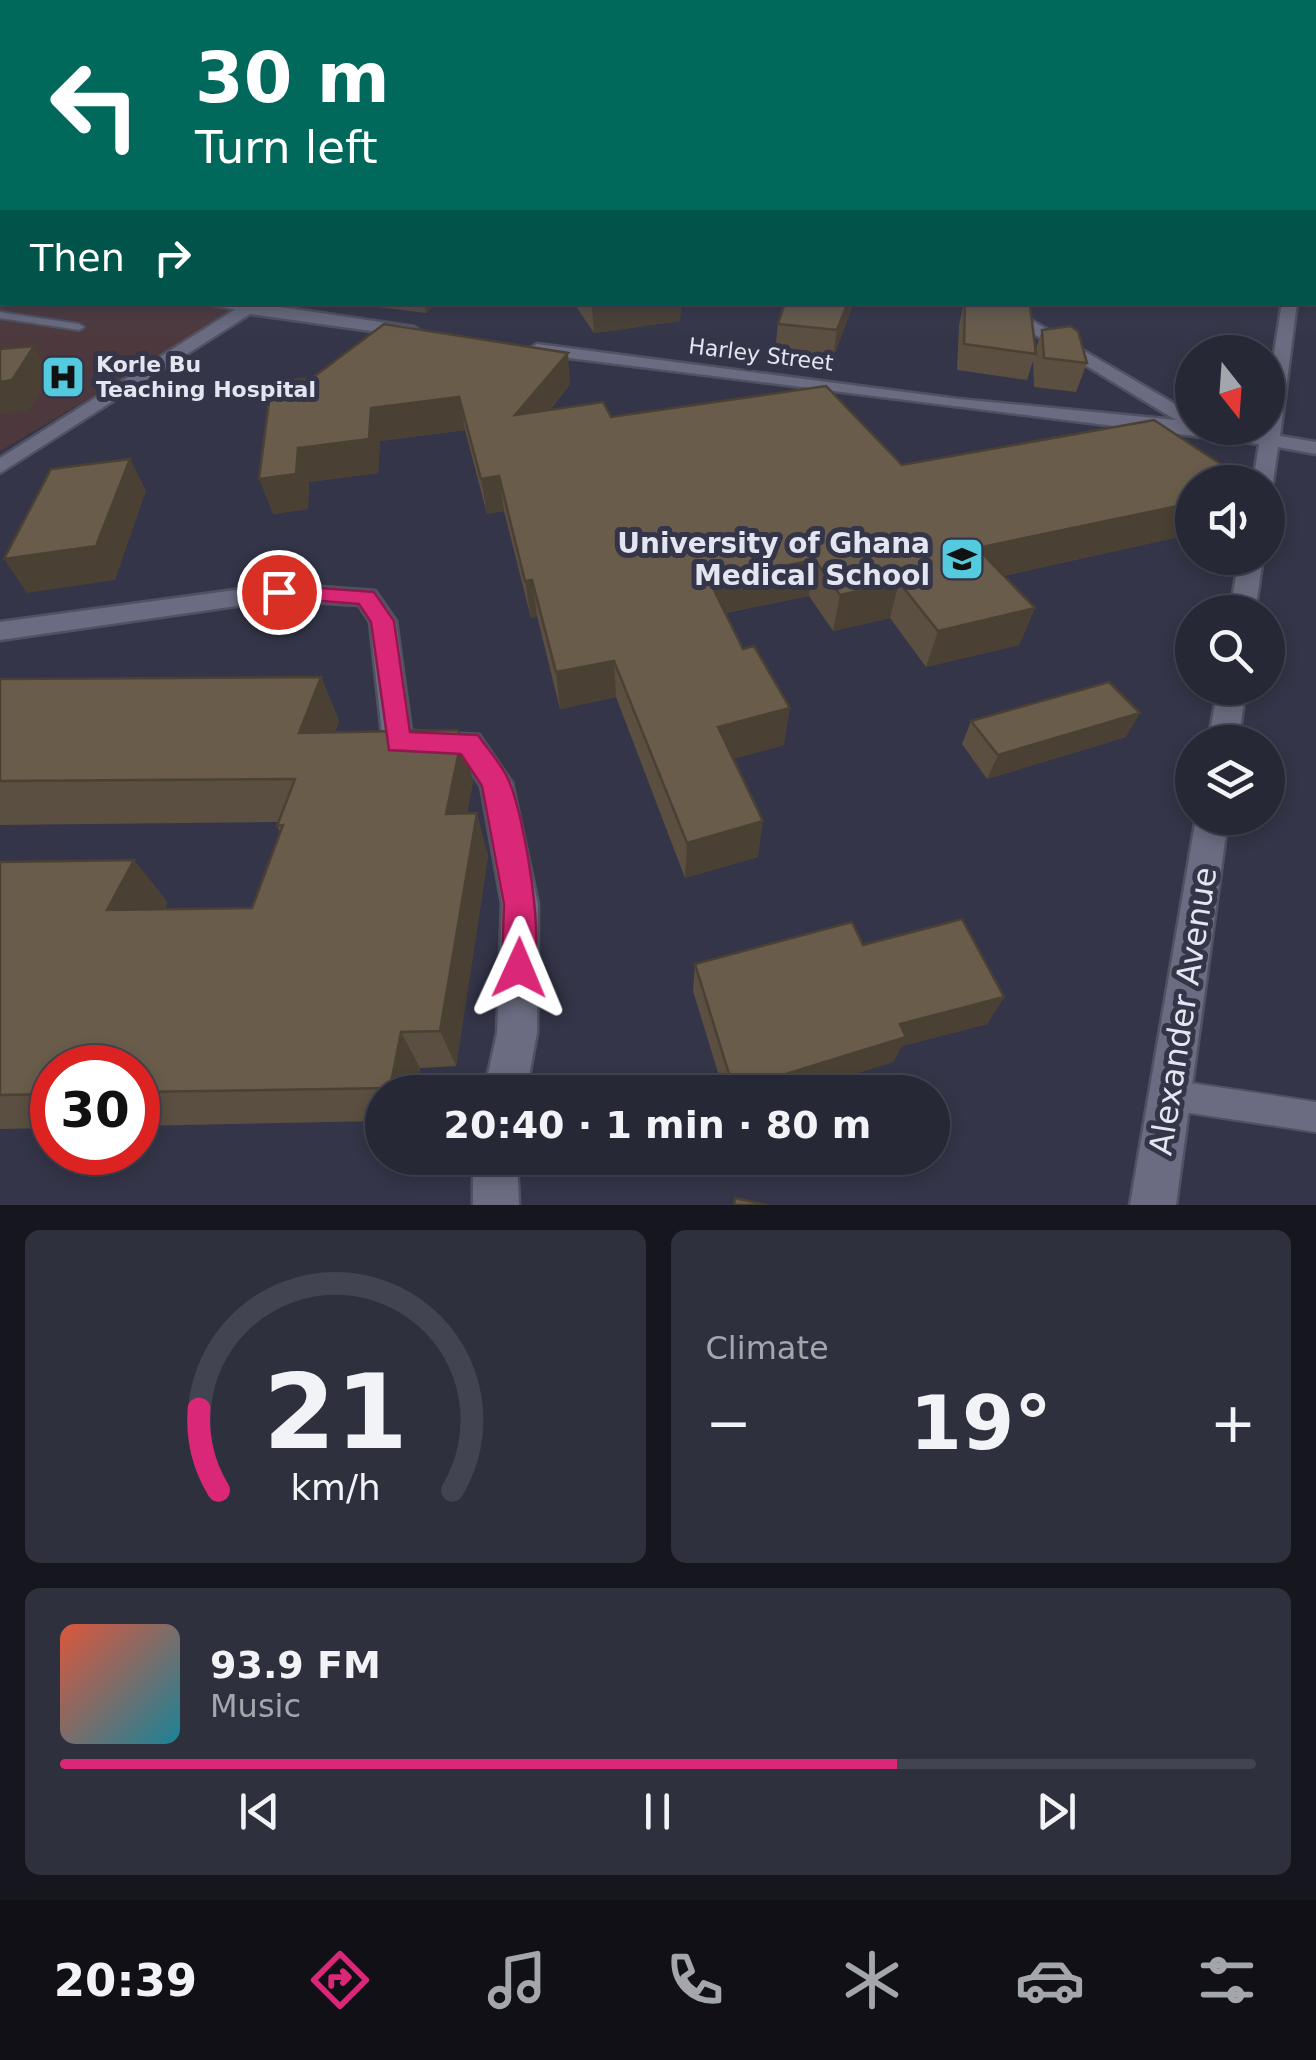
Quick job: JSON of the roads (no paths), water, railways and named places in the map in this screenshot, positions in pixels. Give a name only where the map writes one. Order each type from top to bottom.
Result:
[{"type":"street","points":[[993,305],[1175,411]]},
{"type":"street","points":[[1285,335],[1290,305]]},
{"type":"street","points":[[0,467],[253,306],[440,335]]},
{"type":"street","name":"Harley Street","points":[[516,346],[938,402],[1175,424]]},
{"type":"street","name":"Harley Street","points":[[1285,443],[1316,448]]},
{"type":"street","points":[[0,631],[279,592],[366,597],[383,621],[398,743],[468,743],[496,783],[520,904],[517,1032],[508,1075]]},
{"type":"street","name":"Alexander Avenue","points":[[1153,1205],[1209,835]]},
{"type":"street","points":[[495,1175],[496,1205]]},
{"type":"lane","points":[[0,314],[79,328]]},
{"type":"lane","points":[[1170,1095],[1316,1117]]},
{"type":"place","name":"Korle Bu Teaching Hospital","points":[[63,377]]},
{"type":"place","name":"University of Ghana Medical School","points":[[962,559]]}]
